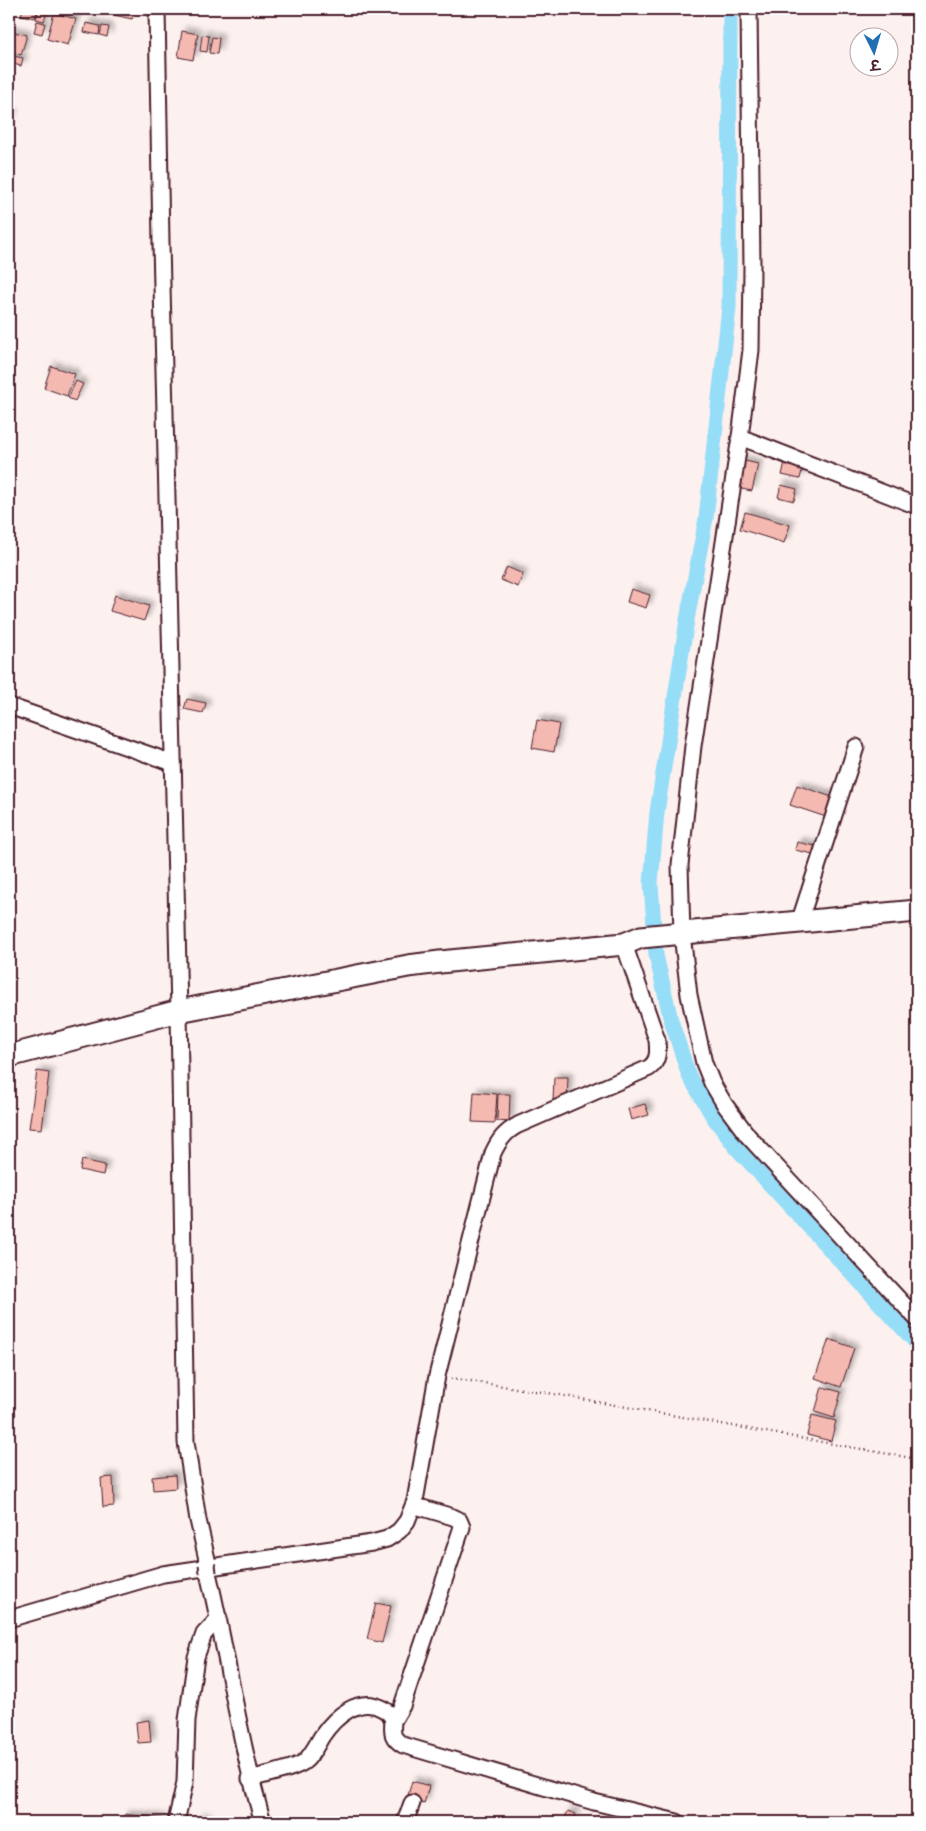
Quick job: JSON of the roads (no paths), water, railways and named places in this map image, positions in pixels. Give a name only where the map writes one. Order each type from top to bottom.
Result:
[{"type":"street","points":[[157,9],[179,1011],[186,1442],[198,1520],[250,1779],[263,1822]]},
{"type":"street","points":[[749,9],[751,350],[740,437],[693,746],[673,935],[704,1063],[712,1083],[725,1105],[748,1136],[917,1320]]},
{"type":"street","points":[[740,437],[917,506]]},
{"type":"street","points":[[9,706],[173,763]]},
{"type":"street","points":[[799,923],[856,747]]},
{"type":"street","points":[[9,1056],[179,1011],[416,965],[673,935],[917,911]]},
{"type":"street","points":[[632,941],[657,1040],[658,1051],[655,1064],[518,1125],[499,1140],[494,1153],[438,1376],[415,1502],[419,1508],[459,1520],[461,1523],[461,1533],[402,1706],[393,1721],[392,1734],[396,1741],[404,1745],[594,1802],[676,1822]]},
{"type":"street","points":[[9,1619],[162,1574],[372,1543],[399,1532],[419,1508]]},
{"type":"street","points":[[176,1822],[185,1782],[187,1720],[196,1657],[204,1634],[219,1618]]},
{"type":"street","points":[[250,1779],[305,1762],[331,1724],[349,1709],[366,1704],[374,1705],[389,1713],[393,1721]]},
{"type":"street","points":[[405,1822],[412,1802]]},
{"type":"waterway","points":[[730,9],[729,307],[706,518],[687,620],[657,812],[651,883],[656,955],[671,1020],[689,1076],[713,1117],[737,1149],[917,1344]]}]
